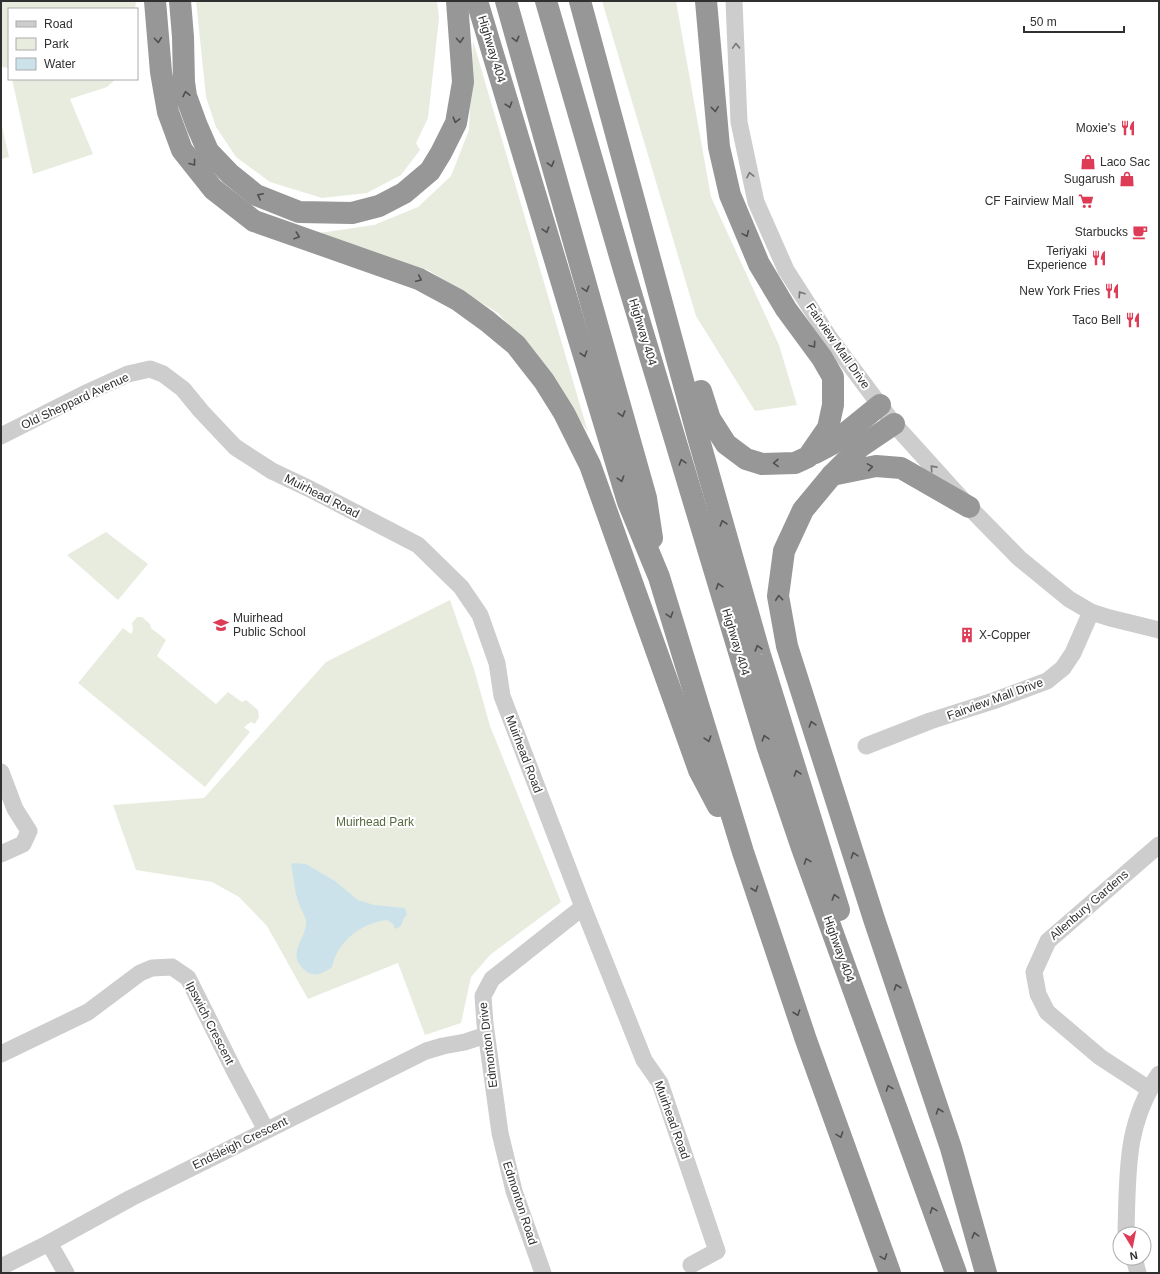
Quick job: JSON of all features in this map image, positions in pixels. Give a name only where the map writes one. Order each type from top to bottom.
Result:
[{"type":"highway","points":[[155,1],[161,72],[168,112],[182,150],[214,190],[254,221],[419,279],[458,300],[516,345],[544,381],[564,413],[590,465],[699,770],[742,852]]},
{"type":"highway","points":[[180,1],[184,37],[184,82],[186,96],[208,151],[230,174],[256,195],[299,212],[352,213],[378,206],[404,193],[420,180],[430,171],[456,123],[463,82],[457,1]]},
{"type":"highway","name":"Highway 404","points":[[477,1],[628,502],[659,577],[742,852],[806,1040],[890,1273]]},
{"type":"highway","name":"Highway 404","points":[[506,1],[646,498],[659,577]]},
{"type":"highway","name":"Highway 404","points":[[546,1],[629,285],[768,748],[802,848],[956,1273]]},
{"type":"highway","points":[[580,1],[699,440],[760,655],[857,964],[863,1016]]},
{"type":"highway","points":[[590,1],[710,420],[726,444],[746,459],[762,464],[795,463],[832,444],[880,405]]},
{"type":"highway","points":[[706,1],[719,147],[730,195],[760,264],[786,309],[822,358],[833,377],[834,405],[828,428],[808,457]]},
{"type":"highway","points":[[894,424],[860,447],[832,475],[803,510],[784,551],[778,596],[787,646],[877,926],[951,1148],[986,1273]]},
{"type":"highway","points":[[832,475],[876,466],[901,468],[969,507]]},
{"type":"street","name":"Fairview Mall Drive","points":[[734,1],[739,122],[756,202],[786,270],[829,337],[894,424],[969,507],[1019,558],[1070,599],[1091,612],[1159,630]]},
{"type":"street","name":"Old Sheppard Avenue","points":[[1,436],[99,387],[128,374],[150,369]]},
{"type":"street","name":"Muirhead Road","points":[[150,369],[163,374],[183,390],[235,447],[272,471],[418,545],[461,587],[480,615],[497,663],[502,696],[583,907],[644,1060],[660,1083],[717,1251],[691,1265]]},
{"type":"street","name":"Fairview Mall Drive","points":[[866,746],[930,721],[994,701],[1047,681],[1063,668],[1073,653],[1091,612]]},
{"type":"street","points":[[1,772],[15,808],[29,831],[23,844],[1,854]]},
{"type":"street","name":"Allenbury Gardens","points":[[1149,1089],[1100,1057],[1047,1012],[1038,994],[1034,972],[1048,941],[1159,845]]},
{"type":"street","name":"Edmonton Drive","points":[[500,1133],[482,996],[492,979],[583,907]]},
{"type":"street","name":"Ipswich Crescent","points":[[1,1054],[88,1012],[140,974],[152,968],[162,966],[172,967],[188,978],[266,1130]]},
{"type":"street","name":"Endsleigh Crescent","points":[[1,1267],[49,1243],[131,1198],[426,1051],[465,1042],[486,1035]]},
{"type":"street","points":[[1126,1226],[1129,1157],[1134,1128],[1149,1089],[1159,1074]]},
{"type":"street","name":"Edmonton Road","points":[[500,1133],[514,1191],[544,1273]]},
{"type":"street","points":[[49,1243],[66,1273]]},
{"type":"green space","points":[[1,1],[136,1],[135,8],[8,8],[8,68],[1,67]]},
{"type":"green space","points":[[196,1],[437,1],[439,18],[428,118],[416,143],[420,150],[401,175],[367,193],[322,198],[270,182],[236,157],[216,127],[206,97]]},
{"type":"green space","points":[[602,1],[676,1],[711,197],[779,345],[797,405],[755,411],[696,316]]},
{"type":"green space","points":[[473,41],[588,432],[540,362],[498,313],[428,270],[312,234],[374,225],[418,207],[451,176],[469,130]]},
{"type":"green space","points":[[12,80],[115,80],[107,87],[70,99],[93,154],[33,174]]},
{"type":"green space","points":[[1,122],[9,157],[1,159]]},
{"type":"green space","points":[[106,532],[148,564],[118,600],[67,555]]},
{"type":"green space","name":"Muirhead Park","points":[[450,600],[474,669],[490,726],[561,902],[490,955],[471,977],[461,1023],[425,1035],[398,963],[308,999],[267,926],[239,897],[212,882],[136,870],[113,805],[204,798],[326,662]]},
{"type":"green space","points":[[137,617],[142,617],[150,624],[151,628],[166,640],[157,656],[216,704],[228,692],[242,702],[246,700],[258,710],[259,717],[255,724],[251,722],[244,727],[250,732],[205,787],[78,683],[123,628],[131,634],[133,630],[132,623]]},
{"type":"water","points":[[294,863],[306,864],[335,881],[358,900],[374,905],[405,908],[407,915],[401,926],[395,929],[393,924],[387,920],[368,925],[359,930],[345,942],[339,950],[332,967],[318,974],[309,973],[302,968],[297,960],[296,954],[306,927],[306,921],[296,895],[291,865]]},
{"type":"place","name":"Moxie's","points":[[1128,128]]},
{"type":"place","name":"Laco Sac","points":[[1088,162]]},
{"type":"place","name":"Sugarush","points":[[1127,179]]},
{"type":"place","name":"CF Fairview Mall","points":[[1086,201]]},
{"type":"place","name":"Starbucks","points":[[1140,232]]},
{"type":"place","name":"Teriyaki Experience","points":[[1099,258]]},
{"type":"place","name":"New York Fries","points":[[1112,291]]},
{"type":"place","name":"Taco Bell","points":[[1133,320]]},
{"type":"place","name":"Muirhead Public School","points":[[221,625]]},
{"type":"place","name":"X-Copper","points":[[967,635]]}]
